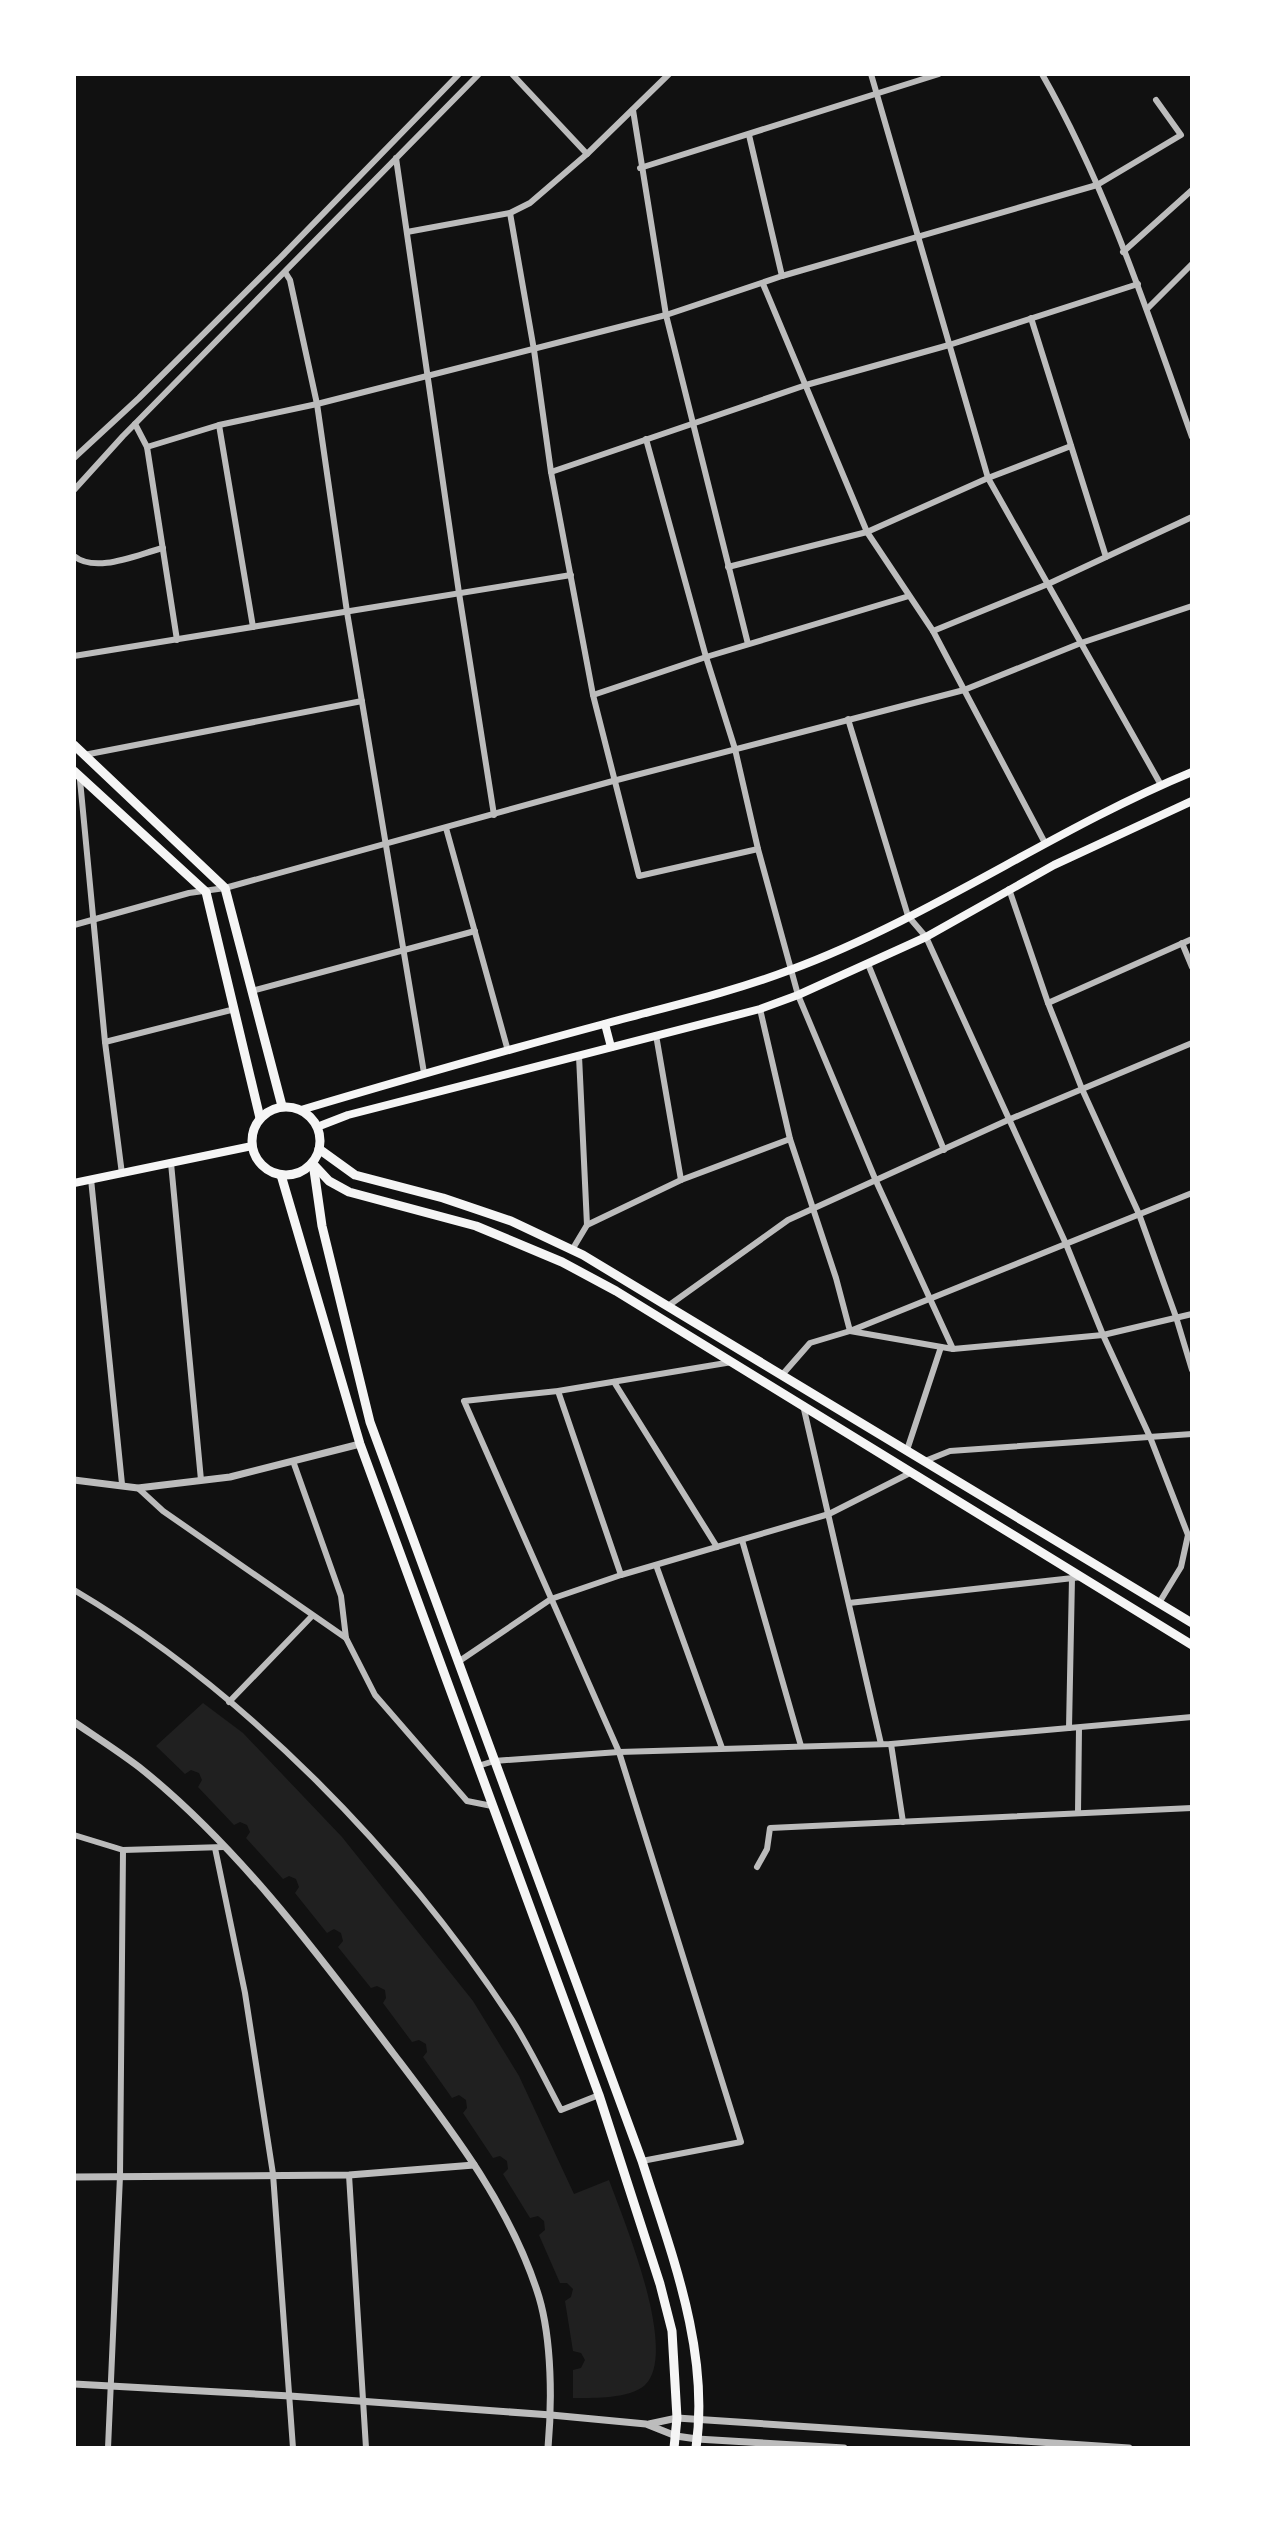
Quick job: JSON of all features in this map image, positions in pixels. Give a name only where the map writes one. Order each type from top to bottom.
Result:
[{"type":"main road","points":[[74,745],[225,888],[282,1106]]},
{"type":"main road","points":[[313,1163],[300,1172],[281,1175],[262,1165],[252,1146],[260,1118],[274,1108],[282,1106],[301,1110],[424,1073],[700,999],[791,970],[908,916],[1045,843],[1192,772]]},
{"type":"main road","points":[[76,773],[206,892],[260,1118]]},
{"type":"main road","points":[[317,1127],[348,1115],[425,1094],[760,1009],[798,995],[926,937],[1054,865],[1192,801]]},
{"type":"main road","points":[[605,1024],[611,1047]]},
{"type":"main road","points":[[301,1110],[317,1127],[319,1149],[313,1163],[322,1226],[370,1422],[642,2161],[692,2330],[698,2420],[696,2443]]},
{"type":"main road","points":[[74,1183],[252,1146]]},
{"type":"main road","points":[[319,1149],[355,1175],[443,1198],[511,1221],[572,1250],[1192,1623]]},
{"type":"main road","points":[[313,1163],[329,1181],[349,1192],[476,1226],[562,1262],[616,1291],[912,1472],[1077,1578],[1192,1645]]},
{"type":"main road","points":[[281,1175],[360,1444],[599,2095],[660,2284],[672,2331],[677,2418],[674,2448]]},
{"type":"street","points":[[74,458],[273,265],[459,74]]},
{"type":"street","points":[[74,490],[479,74]]},
{"type":"street","points":[[512,74],[587,154]]},
{"type":"street","points":[[407,232],[510,213],[530,203],[587,154],[669,74]]},
{"type":"street","points":[[871,74],[988,478],[1161,785]]},
{"type":"street","points":[[640,168],[939,74]]},
{"type":"street","points":[[1042,74],[1097,185],[1138,284],[1192,437]]},
{"type":"street","points":[[147,447],[219,425],[317,404],[666,315],[782,276],[1097,185],[1181,135],[1156,100]]},
{"type":"street","points":[[633,110],[666,315],[748,644]]},
{"type":"street","points":[[749,135],[782,276]]},
{"type":"street","points":[[396,158],[494,815]]},
{"type":"street","points":[[1123,252],[1192,190]]},
{"type":"street","points":[[510,213],[551,472],[593,695],[639,876],[758,849]]},
{"type":"street","points":[[1147,309],[1192,264]]},
{"type":"street","points":[[285,272],[290,280],[317,404],[347,612],[424,1073]]},
{"type":"street","points":[[763,284],[867,532],[933,631],[1045,843]]},
{"type":"street","points":[[551,472],[806,385],[949,345],[1138,284]]},
{"type":"street","points":[[1031,318],[1106,557]]},
{"type":"street","points":[[135,424],[147,447],[177,640]]},
{"type":"street","points":[[219,425],[253,627]]},
{"type":"street","points":[[646,439],[706,657],[735,749],[758,849],[798,995],[876,1181],[953,1349]]},
{"type":"street","points":[[728,567],[867,532],[988,478],[1071,446]]},
{"type":"street","points":[[933,631],[1048,584],[1192,517]]},
{"type":"street","points":[[74,556],[77,560],[92,564],[105,563],[163,548]]},
{"type":"street","points":[[74,656],[571,575]]},
{"type":"street","points":[[593,695],[706,657],[909,596]]},
{"type":"street","points":[[74,925],[189,893],[225,888],[613,781],[964,690],[1081,643],[1192,606]]},
{"type":"street","points":[[84,755],[362,701]]},
{"type":"street","points":[[848,719],[908,916],[926,937],[1066,1244],[1150,1437],[1188,1535],[1181,1567],[1159,1603]]},
{"type":"street","points":[[76,773],[83,786],[105,1042],[122,1174]]},
{"type":"street","points":[[446,828],[508,1051]]},
{"type":"street","points":[[1009,889],[1048,1003],[1082,1089],[1139,1214],[1192,1370]]},
{"type":"street","points":[[252,991],[475,931]]},
{"type":"street","points":[[1048,1003],[1192,939]]},
{"type":"street","points":[[1182,943],[1192,967]]},
{"type":"street","points":[[868,964],[944,1150]]},
{"type":"street","points":[[105,1042],[235,1009]]},
{"type":"street","points":[[760,1009],[790,1139],[836,1278],[850,1331]]},
{"type":"street","points":[[656,1035],[681,1180]]},
{"type":"street","points":[[668,1306],[788,1220],[1008,1120],[1192,1043]]},
{"type":"street","points":[[579,1056],[587,1225]]},
{"type":"street","points":[[572,1250],[587,1225],[681,1180],[790,1139]]},
{"type":"street","points":[[171,1163],[201,1480]]},
{"type":"street","points":[[91,1179],[122,1484]]},
{"type":"street","points":[[782,1375],[810,1343],[929,1300],[1192,1193]]},
{"type":"street","points":[[850,1331],[953,1349],[1103,1335],[1192,1314]]},
{"type":"street","points":[[907,1450],[941,1347]]},
{"type":"street","points":[[642,2161],[741,2142],[619,1752],[464,1401],[558,1391],[732,1362]]},
{"type":"street","points":[[614,1382],[717,1547]]},
{"type":"street","points":[[558,1391],[621,1575]]},
{"type":"street","points":[[803,1405],[881,1744]]},
{"type":"street","points":[[925,1461],[950,1451],[1192,1434]]},
{"type":"street","points":[[74,1480],[138,1488],[230,1477],[360,1444]]},
{"type":"street","points":[[293,1461],[341,1596],[346,1638],[375,1695],[467,1801],[492,1806]]},
{"type":"street","points":[[458,1662],[551,1599],[621,1575],[829,1514],[912,1472]]},
{"type":"street","points":[[138,1488],[163,1511],[346,1638]]},
{"type":"street","points":[[742,1540],[801,1746]]},
{"type":"street","points":[[656,1565],[722,1748]]},
{"type":"street","points":[[849,1603],[1077,1578],[1069,1728]]},
{"type":"street","points":[[74,1590],[125,1620],[229,1702],[334,1796],[434,1911],[513,2021],[561,2110],[599,2095]]},
{"type":"street","points":[[229,1702],[312,1616]]},
{"type":"street","points":[[478,1766],[494,1761],[619,1752],[891,1744],[1192,1717]]},
{"type":"street","points":[[74,1722],[138,1767],[219,1848],[359,2009],[442,2116],[474,2165],[516,2236],[540,2299],[549,2360],[551,2415],[548,2448]]},
{"type":"street","points":[[1078,1813],[1079,1728]]},
{"type":"street","points":[[891,1744],[903,1822]]},
{"type":"street","points":[[757,1867],[767,1849],[770,1828],[1192,1808]]},
{"type":"street","points":[[74,1835],[123,1850],[219,1848]]},
{"type":"street","points":[[219,1848],[273,2174],[293,2448]]},
{"type":"street","points":[[108,2448],[120,2176],[123,1850]]},
{"type":"street","points":[[74,2177],[349,2175],[474,2165]]},
{"type":"street","points":[[349,2175],[366,2448]]},
{"type":"street","points":[[74,2384],[290,2396],[646,2424],[677,2418],[1129,2448]]},
{"type":"street","points":[[646,2424],[696,2443],[844,2448]]},
{"type":"shaded area","points":[[203,1703],[243,1733],[342,1837],[473,2001],[519,2076],[574,2194],[609,2180],[636,2254],[653,2316],[656,2345],[654,2368],[645,2385],[638,2390],[610,2397],[573,2398],[573,2370],[581,2368],[585,2360],[581,2353],[573,2351],[565,2301],[571,2297],[573,2289],[567,2283],[560,2283],[539,2235],[545,2230],[544,2221],[538,2216],[530,2218],[503,2174],[508,2169],[507,2161],[500,2156],[493,2158],[463,2113],[467,2108],[466,2100],[459,2095],[452,2098],[423,2057],[427,2052],[426,2044],[419,2040],[412,2042],[383,2003],[385,1990],[377,1986],[371,1988],[338,1947],[343,1941],[341,1933],[334,1929],[327,1933],[295,1893],[299,1887],[296,1879],[289,1876],[283,1879],[246,1838],[250,1832],[247,1825],[240,1822],[234,1825],[198,1787],[202,1780],[199,1773],[191,1770],[185,1774],[156,1746]]}]
